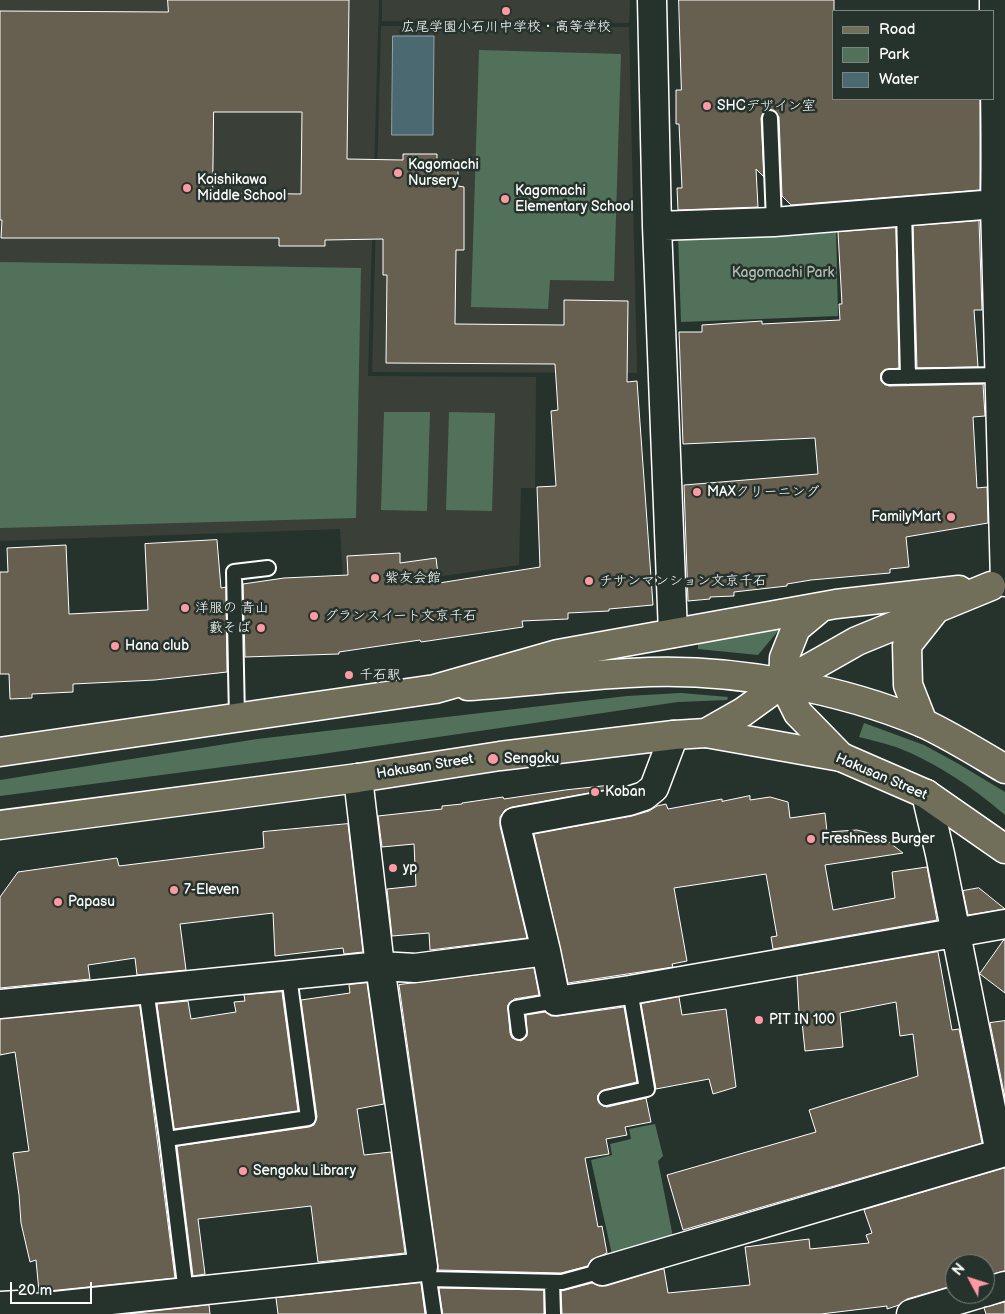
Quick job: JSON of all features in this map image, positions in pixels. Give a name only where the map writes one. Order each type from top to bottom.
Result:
[{"type":"main road","points":[[435,689],[558,654],[836,604],[1000,584]]},
{"type":"main road","points":[[706,733],[743,712],[783,683],[857,641],[1000,584]]},
{"type":"main road","points":[[820,608],[796,628],[784,658],[783,683],[798,713],[840,757]]},
{"type":"main road","points":[[923,723],[908,685],[907,645],[935,610]]},
{"type":"main road","points":[[0,752],[435,689],[650,672],[723,674],[783,683],[863,701],[923,723],[1003,765]]},
{"type":"main road","name":"Hakusan Street","points":[[0,824],[358,778],[500,756],[674,735],[706,733],[840,757],[926,794],[1005,849]]},
{"type":"street","points":[[652,0],[657,226],[673,633]]},
{"type":"street","points":[[994,100],[996,143],[995,204],[1001,231],[1000,584]]},
{"type":"street","points":[[657,226],[774,222],[995,204]]},
{"type":"street","points":[[674,735],[654,788],[644,796],[629,802],[515,822],[556,1001],[630,990],[1005,924]]},
{"type":"street","points":[[0,1306],[18,1305],[36,1308],[186,1293],[426,1273],[380,966],[358,778]]},
{"type":"street","points":[[602,1271],[1003,1153],[926,794]]},
{"type":"street","points":[[0,1004],[380,966],[415,968],[546,951]]},
{"type":"street","points":[[911,1314],[945,1304]]},
{"type":"lane","points":[[770,118],[774,222]]},
{"type":"lane","points":[[904,210],[908,376]]},
{"type":"lane","points":[[889,377],[1001,366]]},
{"type":"lane","points":[[237,718],[234,572],[268,568]]},
{"type":"lane","points":[[167,1139],[308,1118],[289,976]]},
{"type":"lane","points":[[146,989],[186,1293]]},
{"type":"lane","points":[[606,1098],[647,1089],[630,990]]},
{"type":"lane","points":[[519,1032],[516,1008],[556,1001]]},
{"type":"lane","points":[[434,1314],[426,1273],[562,1282],[602,1271]]},
{"type":"lane","points":[[552,1282],[554,1314]]},
{"type":"shaded area","name":"Koishikawa Middle School","points":[[0,0],[379,0],[368,376],[536,377],[535,488],[521,488],[519,565],[408,581],[345,610],[340,529],[0,541]]},
{"type":"shaded area","name":"広尾学園小石川中学校・高等学校","points":[[382,0],[630,0],[629,23],[382,21]]},
{"type":"shaded area","name":"Kagomachi Elementary School","points":[[381,26],[629,27],[637,373],[372,372]]},
{"type":"green space","points":[[479,50],[621,54],[614,281],[550,280],[548,309],[471,307]]},
{"type":"green space","name":"Kagomachi Park","points":[[836,226],[838,316],[681,322],[678,234]]},
{"type":"green space","points":[[0,262],[361,268],[356,518],[0,528]]},
{"type":"green space","points":[[384,412],[430,412],[427,511],[381,510]]},
{"type":"green space","points":[[449,412],[495,413],[492,511],[446,510]]},
{"type":"green space","points":[[777,624],[778,631],[758,655],[698,649],[698,639]]},
{"type":"green space","points":[[681,693],[728,697],[727,700],[678,702],[315,755],[0,796],[0,780],[257,739],[627,696]]},
{"type":"green space","points":[[864,723],[924,745],[1005,792],[1005,815],[967,786],[925,760],[896,747],[859,737]]},
{"type":"green space","points":[[655,1124],[663,1156],[658,1161],[674,1242],[613,1259],[591,1160],[612,1155],[610,1144],[631,1139],[629,1129]]},
{"type":"water","points":[[393,36],[434,36],[433,135],[392,135]]},
{"type":"building","points":[[168,0],[349,0],[347,159],[403,160],[403,154],[437,154],[437,160],[458,160],[458,186],[464,187],[464,250],[456,250],[455,324],[564,325],[564,300],[628,301],[627,382],[637,381],[653,605],[609,609],[609,611],[568,613],[568,619],[522,621],[523,627],[421,642],[420,640],[339,652],[339,654],[245,657],[243,584],[284,578],[348,575],[347,556],[400,553],[400,563],[436,558],[439,583],[540,567],[537,487],[556,486],[551,411],[558,410],[555,364],[386,363],[387,275],[383,275],[383,239],[325,240],[325,246],[279,246],[279,238],[1,238],[0,11],[168,12]],"holes":[[[214,112],[302,112],[301,194],[213,193]]]},
{"type":"building","points":[[679,0],[834,0],[834,10],[832,10],[832,100],[980,100],[980,190],[791,205],[782,196],[779,117],[774,111],[769,109],[761,118],[764,177],[756,169],[758,207],[678,210],[677,188],[682,188],[679,124],[676,124],[676,90],[681,90]]},
{"type":"building","points":[[979,221],[982,310],[974,310],[978,367],[917,368],[913,226]]},
{"type":"building","points":[[896,228],[899,368],[884,370],[881,373],[881,381],[889,386],[983,384],[985,416],[973,417],[977,488],[987,487],[988,523],[906,537],[909,567],[890,569],[890,573],[811,580],[787,584],[787,586],[734,592],[734,596],[710,597],[710,599],[688,601],[684,485],[818,474],[815,438],[683,444],[679,332],[702,332],[702,325],[762,321],[762,324],[840,320],[839,304],[842,304],[838,232]]},
{"type":"building","points":[[217,540],[221,588],[226,587],[227,672],[155,680],[73,684],[73,692],[32,694],[32,698],[10,699],[9,674],[0,674],[0,572],[8,572],[7,548],[66,545],[69,614],[148,610],[145,544]]},
{"type":"building","points":[[615,785],[616,788],[512,807],[505,810],[500,817],[500,826],[527,938],[430,950],[429,933],[392,936],[387,889],[416,886],[414,844],[382,847],[378,816],[442,809],[442,806],[503,797],[504,799]]},
{"type":"building","points":[[750,796],[750,800],[770,797],[788,802],[790,818],[825,813],[827,832],[857,830],[881,836],[903,853],[825,865],[833,910],[895,898],[892,872],[927,867],[937,920],[773,949],[771,937],[777,936],[766,874],[674,888],[687,961],[672,964],[673,967],[568,983],[534,834],[632,816],[666,804],[668,809]]},
{"type":"building","points":[[348,824],[363,952],[344,954],[343,948],[275,956],[273,913],[180,924],[186,970],[137,975],[135,958],[88,965],[90,979],[0,988],[0,897],[18,872],[117,858],[119,866],[264,848],[263,832]]},
{"type":"building","points":[[979,888],[1005,909],[968,915],[963,891]]},
{"type":"building","points":[[1005,940],[1005,993],[980,974]]},
{"type":"building","points":[[938,952],[952,1030],[959,1029],[982,1143],[683,1230],[667,1175],[816,1132],[809,1110],[918,1076],[913,1034],[900,1036],[896,1002],[840,1013],[843,1047],[805,1051],[801,1012],[799,1012],[797,976]]},
{"type":"building","points":[[534,968],[539,995],[514,999],[508,1005],[512,1038],[521,1041],[527,1036],[526,1015],[545,1012],[551,1016],[558,1016],[624,1007],[637,1082],[604,1090],[598,1095],[598,1100],[603,1106],[607,1107],[646,1098],[651,1122],[625,1127],[627,1135],[606,1139],[609,1154],[585,1158],[598,1227],[602,1226],[607,1253],[591,1260],[588,1266],[561,1273],[438,1270],[399,985]]},
{"type":"building","points":[[367,983],[384,1104],[357,1109],[364,1155],[391,1152],[405,1253],[318,1262],[311,1206],[198,1219],[205,1274],[193,1276],[177,1146],[314,1125],[317,1117],[301,1000],[350,993],[349,985]]},
{"type":"building","points":[[282,992],[298,1111],[174,1129],[157,1004],[188,1001],[191,1019],[236,1012],[234,1002],[245,1001],[244,995]]},
{"type":"building","points":[[679,997],[682,1015],[726,1009],[736,1087],[713,1094],[709,1079],[656,1089],[641,1004]]},
{"type":"building","points":[[140,1006],[175,1278],[39,1292],[36,1260],[30,1262],[21,1223],[13,1153],[29,1151],[15,1052],[0,1055],[0,1019]]},
{"type":"building","points":[[1005,1021],[1005,1098],[990,1023]]},
{"type":"building","points":[[1005,1168],[1005,1271],[995,1274],[995,1254],[945,1254],[945,1288],[907,1299],[899,1305],[887,1309],[887,1306],[821,1314],[562,1314],[561,1291],[592,1283],[606,1286],[662,1269],[664,1269],[668,1293],[750,1285],[745,1247],[809,1239],[810,1249],[869,1243],[866,1235],[872,1233],[864,1210]]},
{"type":"building","points":[[421,1283],[425,1314],[278,1314],[276,1298]]},
{"type":"building","points":[[439,1288],[544,1290],[544,1314],[443,1314]]},
{"type":"building","points":[[1005,1302],[1005,1314],[986,1314],[984,1308]]},
{"type":"building","points":[[209,1305],[210,1314],[128,1314]]},
{"type":"place","name":"広尾学園小石川中学校・高等学校","points":[[506,11]]},
{"type":"place","name":"SHCデザイン室","points":[[707,106]]},
{"type":"place","name":"Kagomachi Nursery","points":[[398,173]]},
{"type":"place","name":"Koishikawa Middle School","points":[[187,188]]},
{"type":"place","name":"Kagomachi Elementary School","points":[[505,199]]},
{"type":"place","name":"MAXクリーニング","points":[[697,492]]},
{"type":"place","name":"FamilyMart","points":[[951,517]]},
{"type":"place","name":"紫友会館","points":[[375,578]]},
{"type":"place","name":"チサンマンション文京千石","points":[[589,581]]},
{"type":"place","name":"洋服の 青山","points":[[185,608]]},
{"type":"place","name":"グランスイート文京千石","points":[[314,616]]},
{"type":"place","name":"藪そば","points":[[261,628]]},
{"type":"place","name":"Hana club","points":[[115,646]]},
{"type":"place","name":"千石駅","points":[[349,675]]},
{"type":"place","name":"Sengoku","points":[[493,759]]},
{"type":"place","name":"Koban","points":[[595,792]]},
{"type":"place","name":"Freshness Burger","points":[[811,839]]},
{"type":"place","name":"yp","points":[[393,868]]},
{"type":"place","name":"7-Eleven","points":[[174,890]]},
{"type":"place","name":"Papasu","points":[[58,902]]},
{"type":"place","name":"PIT IN 100","points":[[759,1020]]},
{"type":"place","name":"Sengoku Library","points":[[243,1171]]}]
